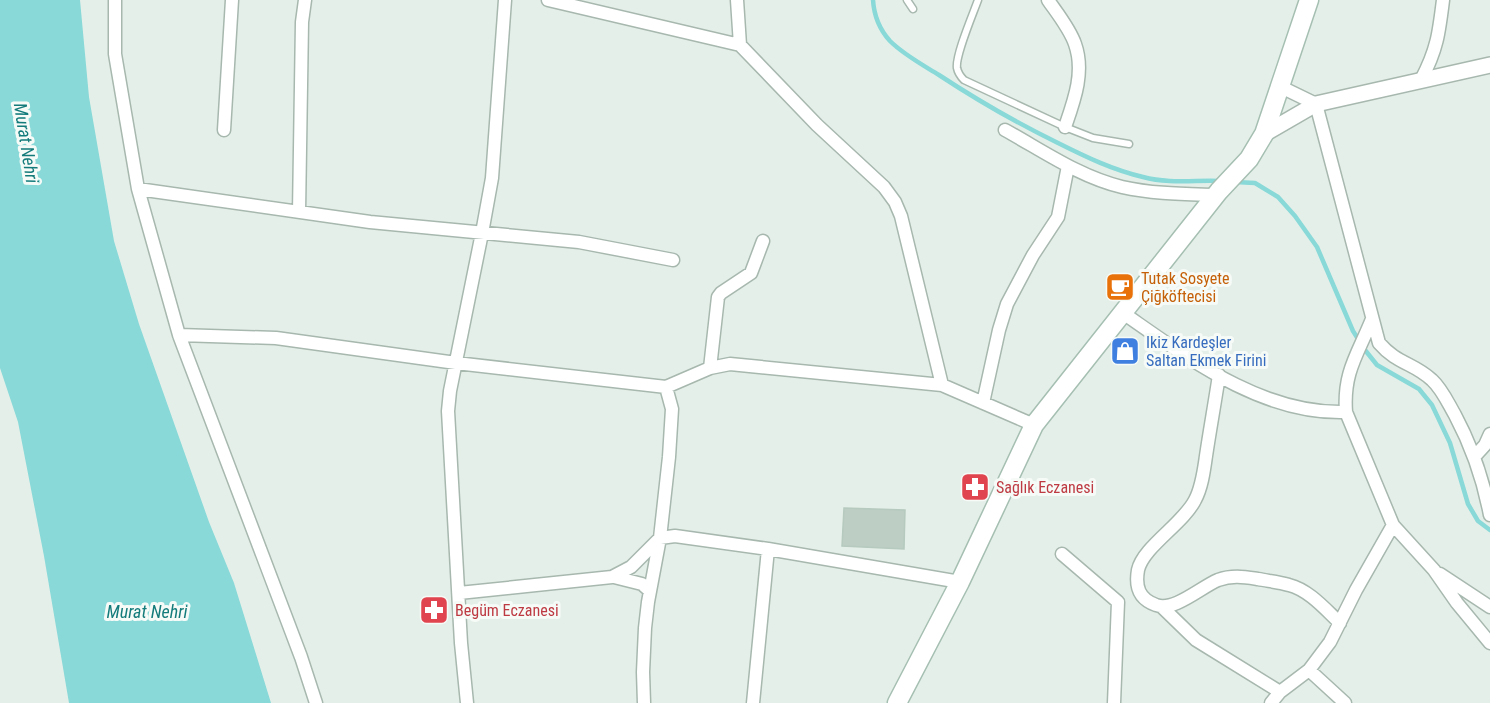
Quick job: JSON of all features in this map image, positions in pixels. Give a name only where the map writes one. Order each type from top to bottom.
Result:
[{"type":"main road","points":[[897,703],[960,582],[1034,425],[1217,193],[1249,159],[1264,134],[1309,0]]},
{"type":"street","points":[[115,0],[115,54],[138,189],[179,335],[297,646],[316,703]]},
{"type":"street","points":[[224,130],[232,0]]},
{"type":"street","points":[[299,212],[302,22],[305,0]]},
{"type":"street","points":[[467,703],[448,411],[492,178],[505,0]]},
{"type":"street","points":[[548,0],[740,45],[817,125],[884,187],[895,202],[901,216],[942,386]]},
{"type":"street","points":[[737,0],[740,45]]},
{"type":"street","points":[[1048,0],[1075,44],[1079,65],[1075,96],[1065,127]]},
{"type":"street","points":[[1421,80],[1433,58],[1439,37],[1443,0]]},
{"type":"street","points":[[1264,134],[1316,104],[1490,65]]},
{"type":"street","points":[[1281,87],[1316,104],[1380,343],[1389,354],[1433,381],[1446,398],[1475,456],[1490,515]]},
{"type":"street","points":[[1005,130],[1068,166],[1096,179],[1122,187],[1150,192],[1217,193]]},
{"type":"street","points":[[983,403],[1007,304],[1033,255],[1058,217],[1068,166]]},
{"type":"street","points":[[138,189],[299,212],[586,243],[673,260]]},
{"type":"street","points":[[710,368],[718,297],[751,273],[763,241]]},
{"type":"street","points":[[1123,313],[1176,350],[1219,375],[1272,399],[1299,408],[1326,413],[1346,412]]},
{"type":"street","points":[[1372,320],[1353,358],[1344,394],[1346,412],[1393,525],[1434,570],[1457,603],[1490,643]]},
{"type":"street","points":[[179,335],[276,338],[456,363],[666,387],[710,368],[730,364],[942,386],[1034,425]]},
{"type":"street","points":[[1219,375],[1197,498],[1185,516],[1149,551],[1139,567],[1136,583],[1143,598],[1162,607],[1196,640],[1280,692]]},
{"type":"street","points":[[644,703],[643,661],[650,591],[660,538],[669,457],[672,409],[666,387]]},
{"type":"street","points":[[1475,456],[1485,445],[1490,434]]},
{"type":"street","points":[[1271,703],[1280,692],[1309,670],[1330,642],[1393,525]]},
{"type":"street","points":[[612,577],[631,567],[660,538],[691,537],[960,582]]},
{"type":"street","points":[[753,703],[768,549]]},
{"type":"street","points":[[1062,554],[1118,602]]},
{"type":"street","points":[[1434,570],[1490,607]]},
{"type":"street","points":[[1162,607],[1189,597],[1217,580],[1229,576],[1242,577],[1292,585],[1310,596],[1340,623]]},
{"type":"street","points":[[459,593],[612,577],[642,584],[650,591]]},
{"type":"street","points":[[1118,602],[1138,591]]},
{"type":"street","points":[[1114,703],[1118,602]]},
{"type":"street","points":[[1309,670],[1345,703]]},
{"type":"lane","points":[[907,0],[913,9]]},
{"type":"lane","points":[[978,0],[957,60],[958,72],[964,80],[1093,138],[1129,144]]},
{"type":"water","name":"Murat Nehri","points":[[0,0],[80,0],[89,97],[114,241],[139,324],[209,522],[234,583],[271,703],[69,703],[18,422],[0,368]]},
{"type":"building","points":[[844,508],[905,510],[904,549],[842,546]]},
{"type":"waterway","points":[[873,0],[880,27],[895,46],[997,111],[1027,127],[1089,158],[1132,174],[1162,180],[1220,181]]},
{"type":"waterway","points":[[1235,182],[1255,183],[1278,197],[1295,216],[1317,247],[1353,331],[1365,350],[1377,365],[1419,389],[1432,405],[1450,443],[1468,504],[1478,521],[1490,530]]},
{"type":"place","name":"Tutak Sosyete Çiğköftecisi","points":[[1120,287]]},
{"type":"place","name":"Ikiz Kardeşler Saltan Ekmek Firini","points":[[1125,351]]},
{"type":"place","name":"Sağlık Eczanesi","points":[[975,487]]},
{"type":"place","name":"Begüm Eczanesi","points":[[434,610]]}]
